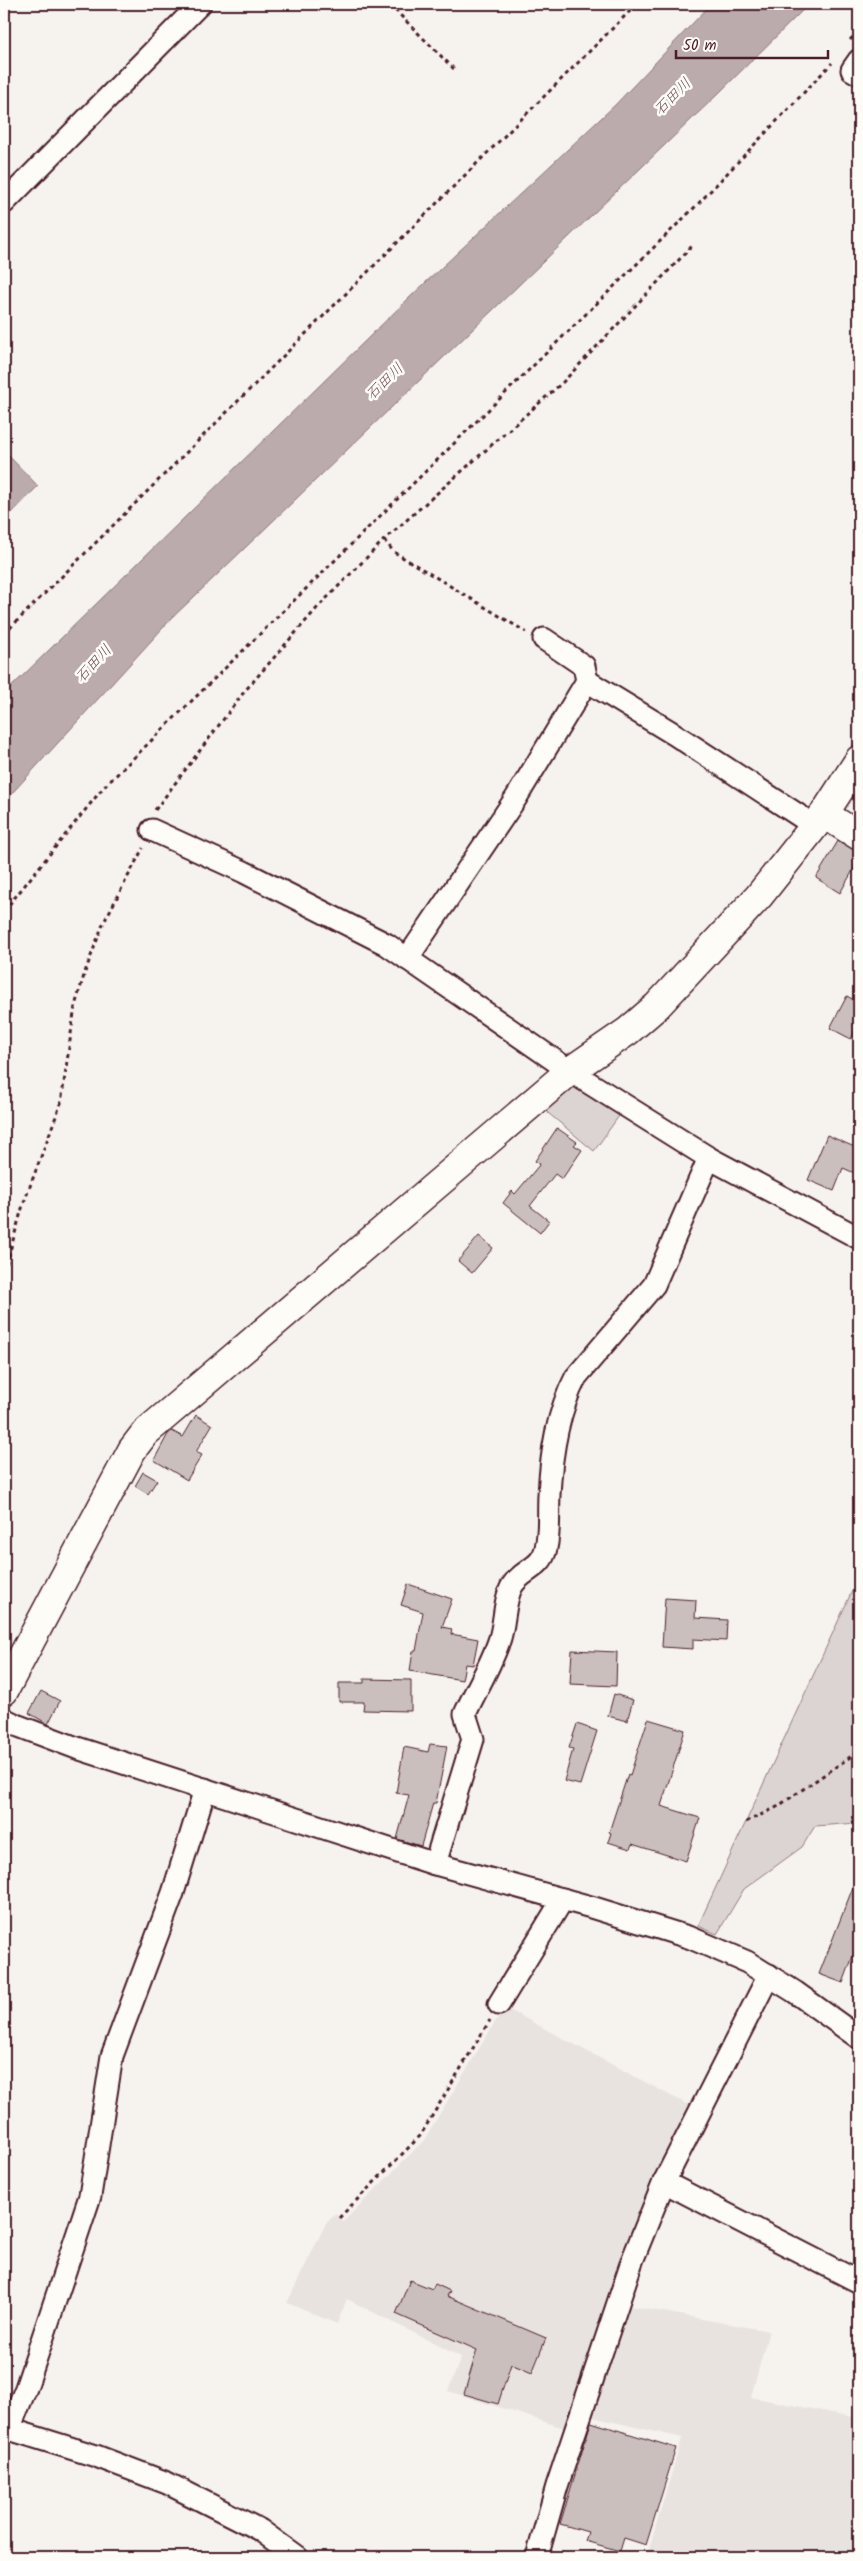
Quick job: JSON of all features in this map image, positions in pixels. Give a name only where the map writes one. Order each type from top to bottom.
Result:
[{"type":"street","points":[[4,202],[200,4]]},
{"type":"street","points":[[859,60],[852,70],[859,74]]},
{"type":"street","points":[[544,639],[584,666],[588,681],[819,820],[859,836]]},
{"type":"street","points":[[407,959],[516,798],[588,681]]},
{"type":"street","points":[[4,1690],[132,1450],[145,1433],[570,1072],[628,1031],[657,1006],[760,896],[819,820],[859,760]]},
{"type":"street","points":[[152,830],[261,881],[386,944],[570,1072],[709,1158],[859,1238]]},
{"type":"street","points":[[434,1864],[473,1739],[465,1714],[500,1639],[511,1587],[519,1577],[534,1568],[543,1558],[545,1552],[550,1476],[559,1416],[568,1392],[576,1377],[654,1285],[709,1158]]},
{"type":"street","points":[[4,1719],[16,1726],[74,1747],[434,1864],[563,1899],[691,1938],[747,1962],[859,2038]]},
{"type":"street","points":[[205,1789],[173,1893],[112,2056],[90,2196],[26,2388],[6,2430],[96,2456],[166,2483],[260,2530],[297,2557]]},
{"type":"street","points":[[499,2004],[563,1899]]},
{"type":"street","points":[[537,2557],[557,2486],[632,2261],[664,2182],[769,1976]]},
{"type":"street","points":[[664,2182],[859,2282]]},
{"type":"path","points":[[389,4],[455,70]]},
{"type":"path","points":[[4,634],[637,4]]},
{"type":"path","points":[[4,911],[103,788],[696,206],[836,58]]},
{"type":"path","points":[[4,1272],[23,1205],[61,1103],[75,1006],[85,972],[103,924],[152,830],[145,823],[244,692],[318,607],[384,540],[563,382],[694,244]]},
{"type":"path","points":[[384,540],[394,552],[522,630],[544,639]]},
{"type":"path","points":[[746,1822],[777,1807],[859,1751]]},
{"type":"path","points":[[338,2218],[420,2136],[499,2004]]},
{"type":"shaded area","points":[[574,1082],[621,1113],[594,1151],[542,1108]]},
{"type":"shaded area","points":[[852,1591],[859,1592],[858,1823],[815,1826],[802,1847],[744,1889],[717,1934],[698,1926]]},
{"type":"shaded area","points":[[504,2007],[692,2107],[567,2429],[448,2391],[461,2357],[347,2299],[337,2324],[287,2303],[326,2223],[335,2214],[343,2222],[424,2140]]},
{"type":"shaded area","points":[[625,2305],[769,2331],[751,2397],[859,2418],[859,2557],[648,2552],[682,2438],[588,2416]]},
{"type":"water","name":"石田川","points":[[711,4],[809,4],[718,94],[172,618],[4,802],[4,694],[408,299],[615,105]]},
{"type":"water","points":[[4,451],[38,486],[4,521]]},
{"type":"building","points":[[838,841],[859,851],[859,860],[840,893],[816,878]]},
{"type":"building","points":[[847,996],[859,1003],[859,1024],[851,1039],[830,1028]]},
{"type":"building","points":[[557,1128],[577,1142],[574,1145],[582,1150],[562,1179],[555,1174],[530,1206],[549,1221],[540,1233],[503,1203],[512,1191],[515,1194],[540,1164],[535,1161]]},
{"type":"building","points":[[827,1135],[859,1149],[859,1175],[843,1168],[834,1191],[808,1180]]},
{"type":"building","points":[[479,1236],[493,1248],[472,1273],[458,1261]]},
{"type":"building","points":[[196,1415],[212,1425],[196,1452],[202,1455],[187,1480],[154,1460],[168,1434],[172,1431],[183,1437]]},
{"type":"building","points":[[143,1472],[157,1480],[148,1494],[135,1486]]},
{"type":"building","points":[[408,1584],[452,1599],[442,1627],[452,1629],[451,1634],[478,1639],[473,1665],[465,1664],[462,1680],[410,1671],[413,1651],[416,1651],[423,1612],[401,1605]]},
{"type":"building","points":[[665,1598],[696,1600],[695,1618],[727,1620],[726,1641],[693,1639],[693,1649],[662,1647]]},
{"type":"building","points":[[572,1650],[617,1652],[616,1686],[570,1684]]},
{"type":"building","points":[[364,1679],[411,1680],[411,1711],[363,1710],[364,1702],[339,1702],[339,1683],[364,1683]]},
{"type":"building","points":[[41,1691],[60,1701],[48,1724],[29,1713]]},
{"type":"building","points":[[614,1694],[633,1700],[627,1721],[608,1716]]},
{"type":"building","points":[[648,1719],[685,1730],[661,1806],[700,1818],[686,1861],[632,1844],[630,1849],[608,1842],[611,1833],[609,1832]]},
{"type":"building","points":[[577,1724],[597,1731],[580,1785],[564,1781],[573,1749],[569,1748]]},
{"type":"building","points":[[430,1744],[447,1746],[436,1803],[433,1803],[421,1846],[397,1839],[409,1795],[396,1793],[404,1747],[428,1752]]},
{"type":"building","points":[[857,1877],[859,1878],[859,1940],[843,1983],[819,1974]]},
{"type":"building","points":[[410,2280],[432,2289],[435,2284],[450,2291],[447,2296],[546,2338],[532,2373],[511,2364],[498,2404],[464,2394],[477,2350],[396,2314]]},
{"type":"building","points":[[591,2422],[676,2448],[646,2545],[624,2538],[620,2551],[585,2541],[588,2532],[560,2524]]}]
